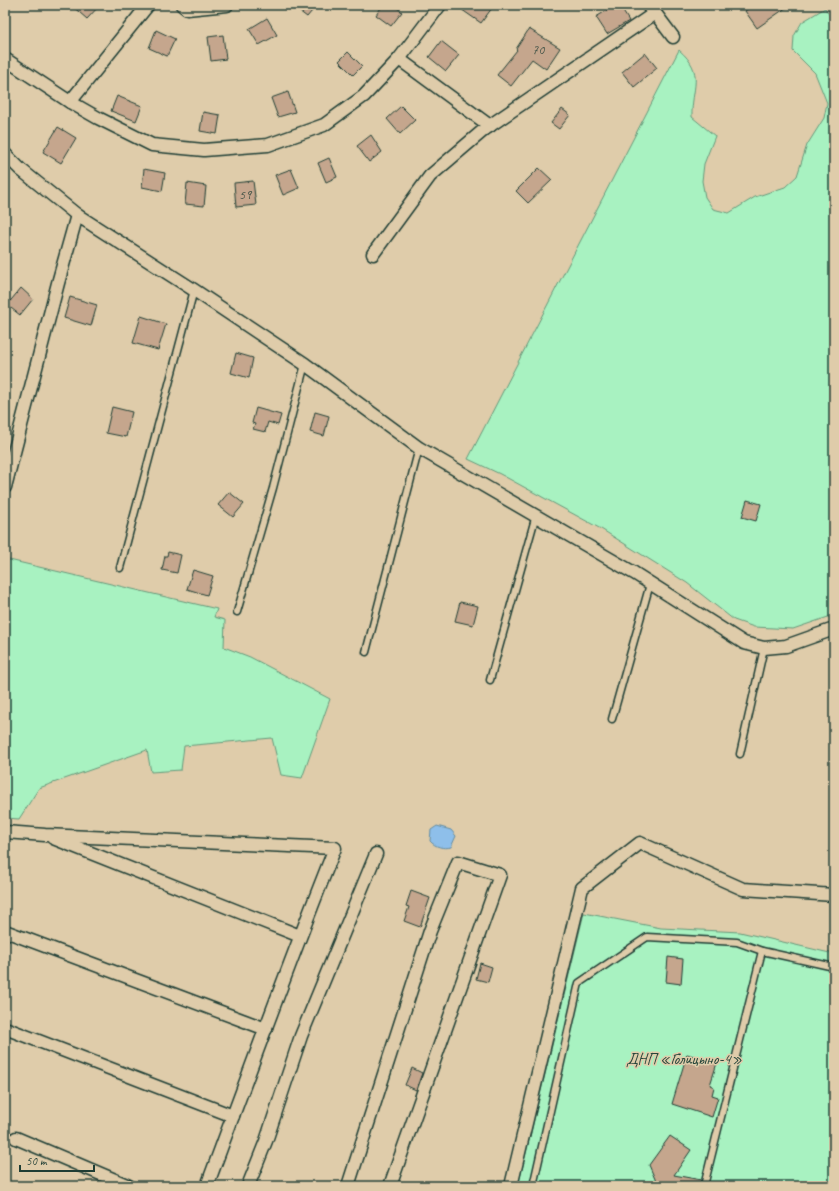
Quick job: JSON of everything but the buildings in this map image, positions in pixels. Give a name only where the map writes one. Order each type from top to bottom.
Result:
[{"type":"street","points":[[70,102],[148,5]]},
{"type":"street","points":[[182,5],[187,9],[227,5]]},
{"type":"street","points":[[5,59],[70,102],[152,145],[204,150],[268,146],[324,125],[364,96],[399,59],[440,5]]},
{"type":"street","points":[[373,254],[430,176],[490,126],[651,9],[673,37]]},
{"type":"street","points":[[399,59],[490,126]]},
{"type":"street","points":[[5,154],[20,170],[77,215],[194,290],[304,364],[418,448],[536,515],[744,643],[764,648],[786,646],[834,630]]},
{"type":"street","points":[[5,487],[58,282],[77,215]]},
{"type":"street","points":[[5,832],[335,848],[300,936],[207,1186]]},
{"type":"street","points":[[45,834],[300,936]]},
{"type":"street","points":[[511,1186],[582,888],[640,843],[743,889],[834,895]]},
{"type":"street","points":[[248,1186],[266,1141],[301,1036],[376,854]]},
{"type":"street","points":[[348,1186],[430,931],[458,862],[500,875],[390,1186]]},
{"type":"street","points":[[5,931],[266,1029]]},
{"type":"street","points":[[5,1028],[233,1116]]},
{"type":"street","points":[[16,1138],[129,1186]]},
{"type":"lane","points":[[120,568],[194,290]]},
{"type":"lane","points":[[237,612],[273,488],[304,364]]},
{"type":"lane","points":[[366,652],[418,448]]},
{"type":"lane","points":[[490,680],[536,515]]},
{"type":"lane","points":[[612,719],[650,584]]},
{"type":"lane","points":[[740,754],[764,648]]},
{"type":"lane","points":[[533,1186],[579,982],[647,937],[737,942],[762,951],[834,967]]},
{"type":"lane","points":[[704,1186],[762,951]]},
{"type":"green space","points":[[825,8],[834,22],[834,615],[793,629],[754,627],[734,620],[687,583],[601,529],[500,474],[468,459],[679,50],[687,58],[695,74],[692,117],[715,136],[704,164],[702,181],[705,197],[713,209],[729,213],[755,197],[785,187],[797,176],[807,145],[824,118],[827,103],[815,73],[793,51],[794,36],[802,22]]},
{"type":"green space","points":[[5,559],[217,609],[214,617],[225,620],[224,647],[250,657],[330,699],[302,778],[281,775],[272,738],[184,746],[181,770],[151,772],[147,750],[39,788],[19,819],[5,818]]},
{"type":"green space","name":"ДНП «Голицыно-4»","points":[[584,913],[661,928],[740,932],[834,954],[834,1186],[518,1186]]},
{"type":"water","points":[[437,826],[451,830],[456,836],[451,847],[440,847],[434,845],[430,841],[431,830]]}]
